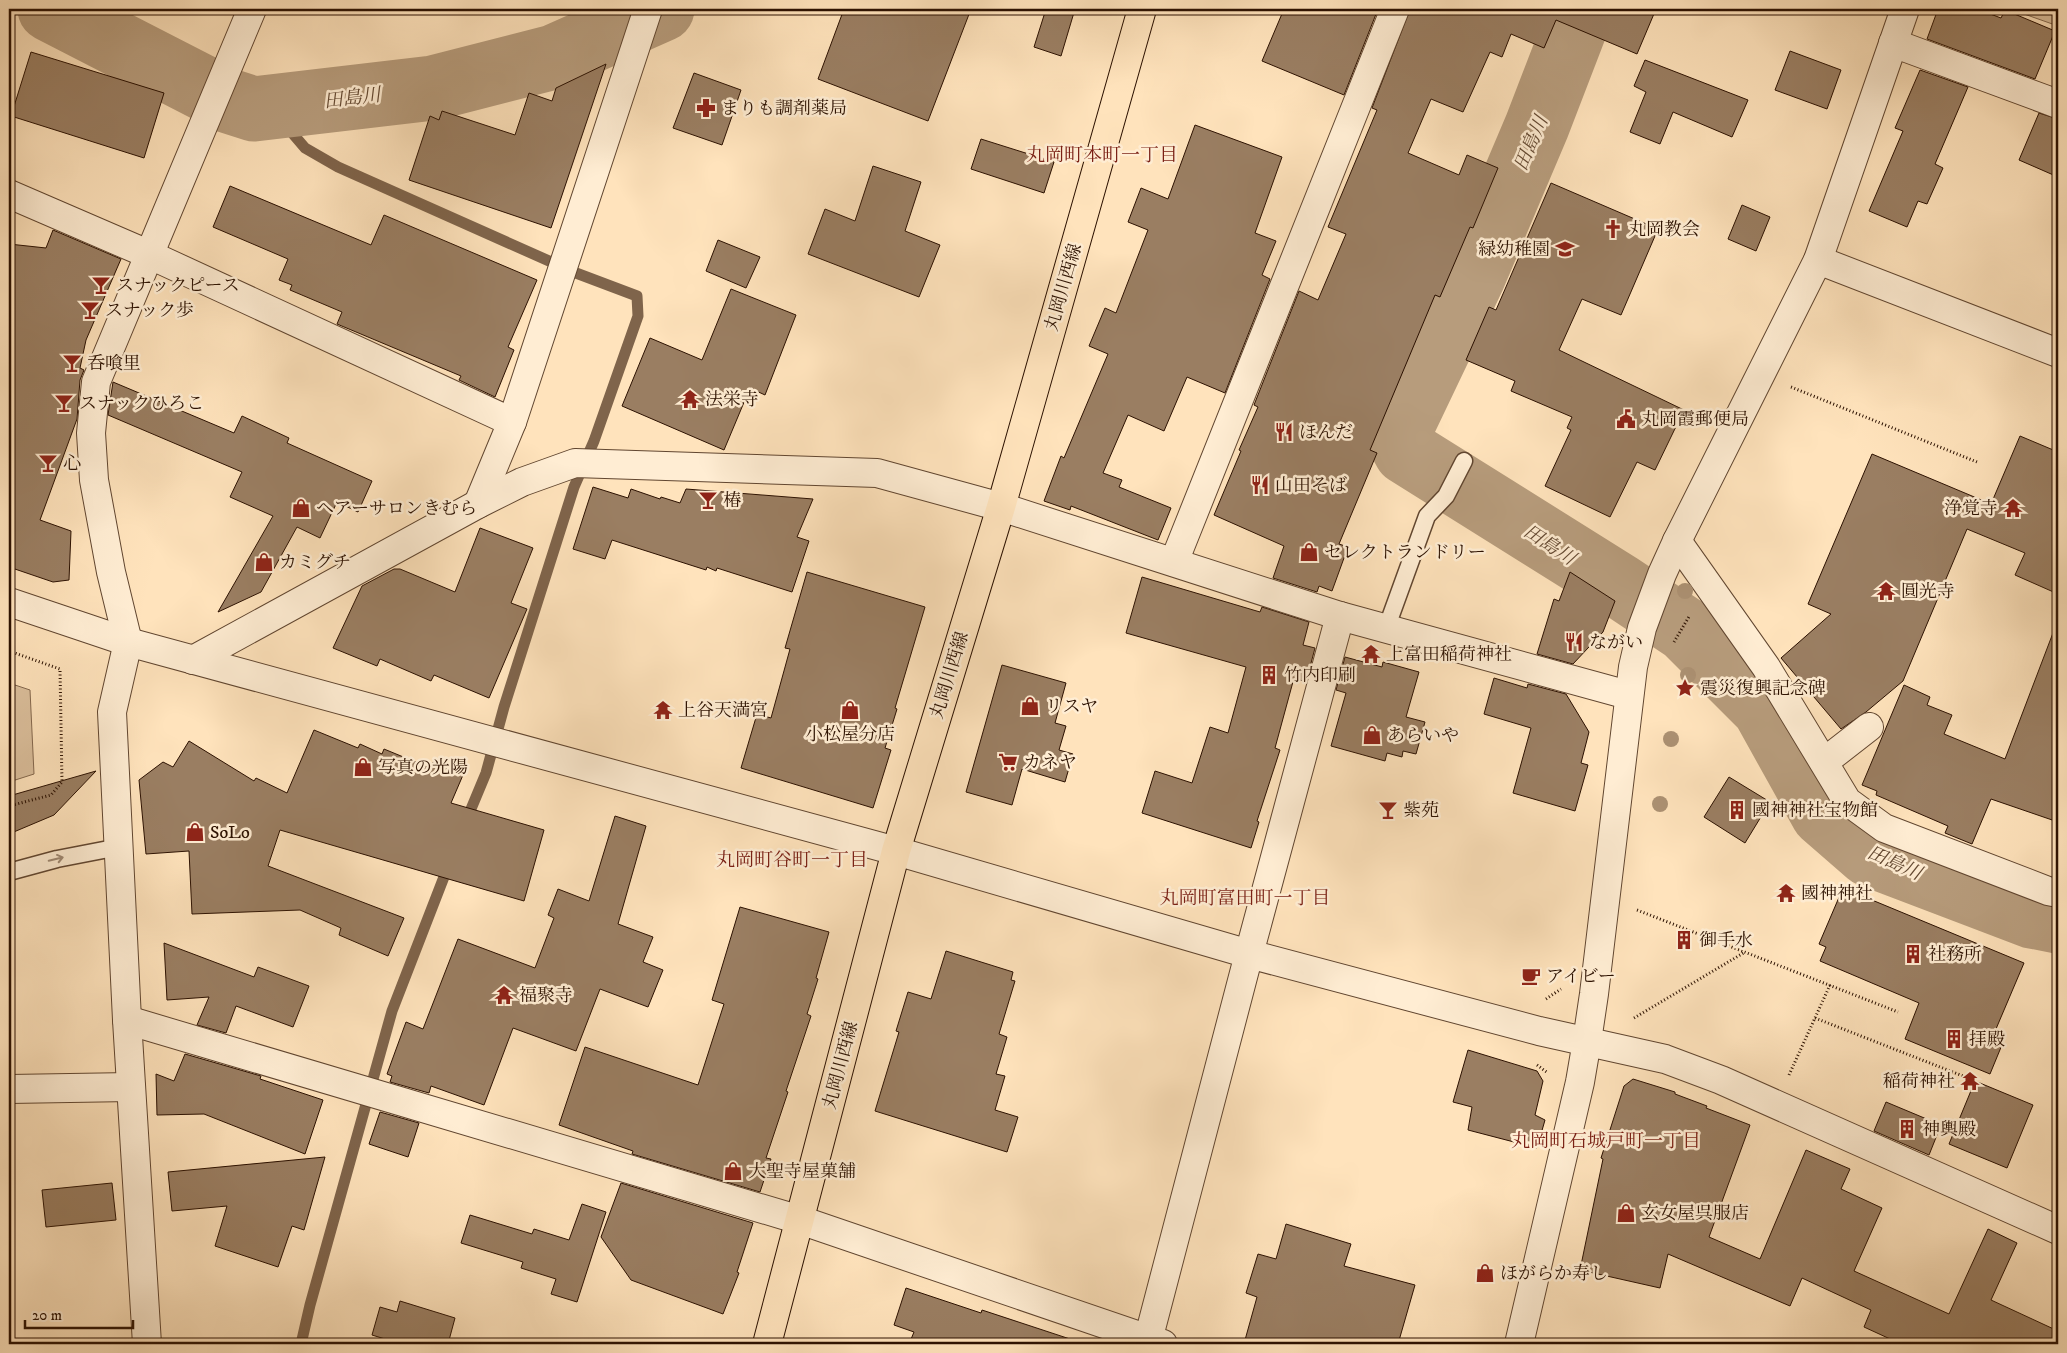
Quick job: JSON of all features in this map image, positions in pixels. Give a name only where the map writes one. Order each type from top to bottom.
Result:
[{"type":"main road","name":"丸岡川西線","points":[[767,1344],[896,851],[1001,507],[1142,9]]},
{"type":"street","points":[[147,1344],[127,1020],[112,712],[128,642],[110,572],[94,480],[91,433],[96,382],[252,9]]},
{"type":"street","points":[[478,504],[512,422],[648,9]]},
{"type":"street","points":[[1174,562],[1395,9]]},
{"type":"street","points":[[1519,1344],[1580,1082],[1594,994],[1628,695],[1642,628],[1662,574],[1677,541],[1818,260],[1905,9]]},
{"type":"street","points":[[1893,43],[2058,104]]},
{"type":"street","points":[[9,194],[148,254],[512,422]]},
{"type":"street","points":[[1818,260],[2058,354]]},
{"type":"street","points":[[193,660],[478,504],[522,482],[575,463],[877,473],[1001,507],[1340,616],[1628,695]]},
{"type":"street","points":[[1677,541],[1766,667],[1847,801],[1884,828],[2048,892],[2058,893]]},
{"type":"street","points":[[9,602],[128,642],[896,851],[1248,954],[1539,1031],[1665,1059],[1721,1080],[2058,1230]]},
{"type":"street","points":[[127,1020],[800,1220],[1152,1343],[1248,954],[1340,616]]},
{"type":"street","points":[[1824,762],[1869,727]]},
{"type":"street","points":[[9,1089],[131,1088]]},
{"type":"lane","points":[[1386,629],[1426,516],[1446,496],[1464,461]]},
{"type":"lane","points":[[9,872],[57,859],[119,847]]},
{"type":"path","points":[[1790,386],[1976,462]]},
{"type":"path","points":[[1673,645],[1693,610]]},
{"type":"path","points":[[9,651],[60,669],[62,782],[51,794],[9,806]]},
{"type":"path","points":[[1630,906],[1898,1012]]},
{"type":"path","points":[[1627,1023],[1745,952]]},
{"type":"path","points":[[1775,1104],[1830,985]]},
{"type":"path","points":[[1545,1000],[1561,989]]},
{"type":"path","points":[[1815,1018],[1968,1078]]},
{"type":"path","points":[[1533,1062],[1555,1078]]},
{"type":"shaded area","points":[[2010,9],[2058,9],[2058,26]]},
{"type":"shaded area","points":[[9,683],[30,690],[34,774],[9,782]]},
{"type":"building","points":[[844,9],[971,9],[928,121],[818,79]]},
{"type":"building","points":[[1046,9],[1075,9],[1061,56],[1034,47]]},
{"type":"building","points":[[1284,9],[1378,9],[1344,95],[1262,61]]},
{"type":"building","points":[[1410,9],[1656,9],[1637,54],[1556,20],[1544,48],[1511,34],[1502,57],[1490,52],[1463,112],[1431,99],[1408,153],[1459,175],[1467,155],[1498,168],[1473,228],[1470,227],[1440,297],[1435,295],[1370,450],[1377,453],[1339,544],[1348,547],[1332,591],[1319,586],[1317,592],[1273,578],[1284,546],[1214,515],[1258,407],[1254,405],[1299,291],[1318,300],[1346,234],[1328,227],[1377,110],[1372,108]]},
{"type":"building","points":[[1938,9],[1977,9],[2001,18],[2005,10],[2055,31],[2035,79],[1927,39]]},
{"type":"building","points":[[1790,51],[1841,70],[1827,109],[1775,90]]},
{"type":"building","points":[[31,52],[164,93],[144,158],[11,116]]},
{"type":"building","points":[[1645,60],[1748,100],[1732,137],[1673,112],[1660,144],[1630,132],[1646,92],[1634,86]]},
{"type":"building","points":[[606,64],[551,228],[409,180],[430,116],[439,120],[442,111],[515,135],[529,93],[552,101],[556,88]]},
{"type":"building","points":[[1920,70],[1968,87],[1935,164],[1943,168],[1927,204],[1918,201],[1907,227],[1869,211],[1903,131],[1895,128]]},
{"type":"building","points":[[694,73],[741,90],[722,145],[673,128]]},
{"type":"building","points":[[2039,113],[2058,119],[2058,177],[2019,160]]},
{"type":"building","points":[[1195,125],[1282,157],[1255,233],[1276,241],[1262,275],[1270,279],[1225,393],[1187,377],[1164,431],[1128,415],[1103,473],[1122,480],[1119,487],[1171,508],[1158,540],[1071,506],[1070,510],[1044,501],[1061,456],[1064,458],[1108,354],[1089,346],[1105,308],[1116,313],[1148,230],[1128,222],[1141,188],[1168,199]]},
{"type":"building","points":[[981,139],[1054,162],[1044,193],[971,169]]},
{"type":"building","points":[[873,166],[921,182],[905,231],[940,245],[919,297],[808,254],[825,209],[855,221]]},
{"type":"building","points":[[1551,183],[1658,229],[1621,315],[1582,299],[1559,350],[1684,410],[1655,470],[1637,462],[1610,517],[1545,486],[1571,430],[1567,428],[1572,417],[1511,391],[1515,381],[1466,360],[1489,307],[1496,310]]},
{"type":"building","points":[[230,186],[371,245],[384,215],[537,280],[508,347],[514,350],[495,397],[459,380],[461,376],[337,324],[342,312],[290,290],[292,285],[279,280],[288,259],[213,227]]},
{"type":"building","points":[[1742,205],[1770,217],[1756,251],[1728,239]]},
{"type":"building","points":[[53,230],[121,259],[86,340],[80,368],[84,370],[80,380],[77,419],[40,520],[71,531],[69,580],[53,582],[9,567],[9,244],[46,248]]},
{"type":"building","points":[[718,240],[760,257],[746,288],[706,271]]},
{"type":"building","points":[[731,289],[796,315],[765,395],[750,388],[724,450],[622,406],[650,338],[702,360]]},
{"type":"building","points":[[113,382],[234,433],[242,416],[289,438],[287,443],[372,481],[358,512],[337,502],[320,538],[297,527],[261,592],[218,612],[273,516],[230,497],[242,472],[108,415]]},
{"type":"building","points":[[2020,436],[2058,452],[2058,594],[2015,575],[2025,553],[1967,529],[1903,681],[1866,712],[1841,729],[1781,658],[1831,614],[1808,604],[1872,454],[1991,504]]},
{"type":"building","points":[[593,487],[628,498],[631,489],[660,499],[661,497],[680,503],[686,489],[813,499],[797,537],[809,541],[792,592],[717,568],[716,571],[707,567],[706,570],[612,540],[605,559],[573,549]]},
{"type":"building","points":[[480,528],[533,548],[511,603],[527,609],[489,698],[434,675],[431,681],[380,659],[377,666],[333,648],[362,586],[394,569],[400,569],[455,592]]},
{"type":"building","points":[[807,572],[925,607],[895,708],[897,709],[885,748],[891,750],[873,808],[741,768],[757,714],[771,718],[790,649],[785,648]]},
{"type":"building","points":[[1570,572],[1615,601],[1603,632],[1573,664],[1537,654],[1554,599],[1559,601]]},
{"type":"building","points":[[1142,577],[1260,612],[1262,607],[1309,622],[1303,645],[1315,648],[1306,682],[1294,678],[1275,748],[1280,750],[1257,821],[1259,822],[1251,848],[1142,813],[1155,771],[1192,783],[1210,727],[1228,733],[1246,667],[1126,633]]},
{"type":"building","points":[[2056,625],[2058,626],[2058,822],[1991,799],[1972,844],[1945,833],[1948,826],[1876,795],[1877,791],[1862,785],[1904,685],[1930,697],[1927,705],[1952,715],[1944,734],[2005,759]]},
{"type":"building","points":[[1345,657],[1382,667],[1383,662],[1419,672],[1406,717],[1425,722],[1416,754],[1403,751],[1402,757],[1387,753],[1385,761],[1331,746],[1346,693],[1336,690]]},
{"type":"building","points":[[1002,665],[1066,683],[1055,723],[1066,726],[1059,750],[1073,754],[1065,782],[1022,769],[1012,805],[966,792]]},
{"type":"building","points":[[1494,678],[1527,688],[1528,684],[1566,694],[1589,732],[1581,763],[1588,765],[1575,811],[1513,793],[1531,728],[1484,714]]},
{"type":"building","points":[[314,730],[358,748],[360,744],[382,754],[384,749],[430,768],[433,762],[463,775],[451,803],[544,830],[524,901],[280,830],[268,866],[404,918],[388,956],[339,935],[341,928],[300,910],[192,914],[189,851],[146,854],[139,780],[163,762],[173,767],[189,741],[254,781],[256,778],[287,793]]},
{"type":"building","points":[[96,771],[54,815],[9,834],[9,796]]},
{"type":"building","name":"國神神社宝物館","points":[[1729,777],[1770,802],[1745,843],[1704,817]]},
{"type":"building","points":[[615,816],[646,826],[618,924],[653,937],[643,962],[663,970],[648,1007],[600,989],[576,1051],[513,1028],[484,1105],[431,1086],[429,1093],[390,1082],[392,1076],[387,1074],[406,1022],[423,1029],[458,939],[535,968],[554,918],[548,915],[558,889],[589,901]]},
{"type":"building","name":"社務所","points":[[1843,888],[2024,963],[1993,1036],[2004,1040],[1990,1074],[1905,1039],[1919,1003],[1820,961],[1826,947],[1819,944]]},
{"type":"building","points":[[740,907],[829,932],[816,978],[818,979],[807,1014],[811,1016],[766,1158],[771,1159],[760,1192],[632,1154],[633,1151],[559,1125],[585,1047],[698,1085],[724,1004],[712,1000]]},
{"type":"building","points":[[164,943],[254,977],[258,967],[309,986],[293,1027],[236,1006],[226,1033],[197,1025],[209,997],[167,1000]]},
{"type":"building","points":[[946,951],[1013,972],[1011,980],[1015,981],[999,1034],[1007,1037],[996,1074],[1005,1076],[995,1110],[1018,1117],[1007,1152],[875,1111],[899,1032],[896,1031],[908,992],[931,999]]},
{"type":"building","points":[[1468,1050],[1537,1071],[1543,1081],[1535,1115],[1545,1120],[1537,1148],[1468,1130],[1472,1107],[1453,1102]]},
{"type":"building","points":[[185,1054],[261,1076],[260,1079],[323,1100],[305,1154],[204,1114],[157,1115],[156,1074],[174,1081]]},
{"type":"building","points":[[1633,1079],[1675,1092],[1675,1094],[1707,1106],[1706,1108],[1750,1125],[1709,1237],[1760,1259],[1806,1150],[1850,1169],[1841,1189],[1882,1208],[1854,1271],[1949,1314],[1988,1229],[2017,1243],[1991,1300],[2058,1331],[2058,1344],[1901,1344],[1864,1327],[1871,1310],[1802,1278],[1790,1306],[1668,1254],[1660,1288],[1580,1270],[1603,1159],[1601,1158],[1624,1086]]},
{"type":"building","points":[[1975,1081],[2033,1105],[2007,1168],[1949,1144]]},
{"type":"building","name":"神輿殿","points":[[1886,1102],[1941,1125],[1929,1155],[1874,1131]]},
{"type":"building","points":[[380,1112],[419,1123],[408,1157],[369,1144]]},
{"type":"building","points":[[325,1157],[304,1230],[292,1226],[278,1267],[215,1246],[227,1206],[172,1211],[168,1172]]},
{"type":"building","points":[[112,1183],[116,1220],[46,1227],[42,1190]]},
{"type":"building","points":[[621,1183],[753,1223],[737,1272],[739,1273],[723,1314],[631,1280],[601,1237]]},
{"type":"building","points":[[582,1204],[606,1212],[577,1302],[551,1294],[556,1279],[521,1268],[523,1262],[461,1243],[470,1215],[532,1234],[534,1229],[569,1240]]},
{"type":"building","points":[[1286,1224],[1351,1244],[1344,1266],[1415,1285],[1398,1344],[1260,1344],[1245,1340],[1257,1297],[1246,1293],[1258,1254],[1276,1259]]},
{"type":"building","points":[[906,1288],[981,1313],[982,1310],[1070,1339],[1069,1344],[909,1344],[914,1332],[894,1325]]},
{"type":"building","points":[[400,1301],[455,1318],[448,1344],[401,1344],[372,1335],[380,1307],[397,1312]]},
{"type":"waterway","name":"田島川","points":[[50,9],[229,101],[254,109],[433,88],[554,57],[662,9]]},
{"type":"waterway","name":"田島川","points":[[1582,9],[1537,126],[1473,277],[1399,432],[1401,443],[1406,452],[1620,586],[1686,630],[1764,708],[1823,814],[1869,854],[2032,916],[2058,921]]},
{"type":"waterway","points":[[270,107],[305,148],[338,167],[576,273],[637,296],[638,316],[594,441],[574,487],[504,707],[486,773],[466,821]]},
{"type":"waterway","points":[[301,1344],[310,1305],[392,1011],[449,864]]},
{"type":"place","name":"まりも調剤薬局","points":[[706,108]]},
{"type":"place","name":"丸岡教会","points":[[1613,229]]},
{"type":"place","name":"緑幼稚園","points":[[1565,249]]},
{"type":"place","name":"スナックピース","points":[[101,285]]},
{"type":"place","name":"スナック歩","points":[[90,310]]},
{"type":"place","name":"呑喰里","points":[[72,363]]},
{"type":"place","name":"法栄寺","points":[[690,399]]},
{"type":"place","name":"スナックひろこ","points":[[64,403]]},
{"type":"place","name":"丸岡霞郵便局","points":[[1626,419]]},
{"type":"place","name":"ほんだ","points":[[1284,432]]},
{"type":"place","name":"心","points":[[48,463]]},
{"type":"place","name":"山田そば","points":[[1260,485]]},
{"type":"place","name":"椿","points":[[708,500]]},
{"type":"place","name":"ヘアーサロンきむら","points":[[301,508]]},
{"type":"place","name":"浄覚寺","points":[[2013,508]]},
{"type":"place","name":"セレクトランドリー","points":[[1309,552]]},
{"type":"place","name":"カミグチ","points":[[264,562]]},
{"type":"place","name":"圓光寺","points":[[1886,591]]},
{"type":"place","name":"ながい","points":[[1574,642]]},
{"type":"place","name":"上富田稲荷神社","points":[[1371,654]]},
{"type":"place","name":"竹内印刷","points":[[1269,675]]},
{"type":"place","name":"震災復興記念碑","points":[[1685,688]]},
{"type":"place","name":"リスヤ","points":[[1030,706]]},
{"type":"place","name":"上谷天満宮","points":[[663,710]]},
{"type":"place","name":"小松屋分店","points":[[850,710]]},
{"type":"place","name":"あらいや","points":[[1372,735]]},
{"type":"place","name":"カネヤ","points":[[1008,762]]},
{"type":"place","name":"写真の光陽","points":[[363,767]]},
{"type":"place","name":"紫苑","points":[[1388,810]]},
{"type":"place","name":"國神神社宝物館","points":[[1737,810]]},
{"type":"place","name":"SoLo","points":[[195,832]]},
{"type":"place","name":"國神神社","points":[[1786,893]]},
{"type":"place","name":"御手水","points":[[1684,940]]},
{"type":"place","name":"社務所","points":[[1913,954]]},
{"type":"place","name":"アイビー","points":[[1531,976]]},
{"type":"place","name":"福聚寺","points":[[504,995]]},
{"type":"place","name":"拝殿","points":[[1954,1039]]},
{"type":"place","name":"稲荷神社","points":[[1970,1081]]},
{"type":"place","name":"神輿殿","points":[[1907,1129]]},
{"type":"place","name":"大聖寺屋菓舗","points":[[733,1171]]},
{"type":"place","name":"玄女屋呉服店","points":[[1626,1213]]},
{"type":"place","name":"ほがらか寿し","points":[[1485,1273]]},
{"type":"district","name":"丸岡町本町一丁目","points":[[1102,154]]},
{"type":"district","name":"丸岡町谷町一丁目","points":[[792,859]]},
{"type":"district","name":"丸岡町富田町一丁目","points":[[1245,897]]},
{"type":"district","name":"丸岡町石城戸町一丁目","points":[[1606,1140]]}]
